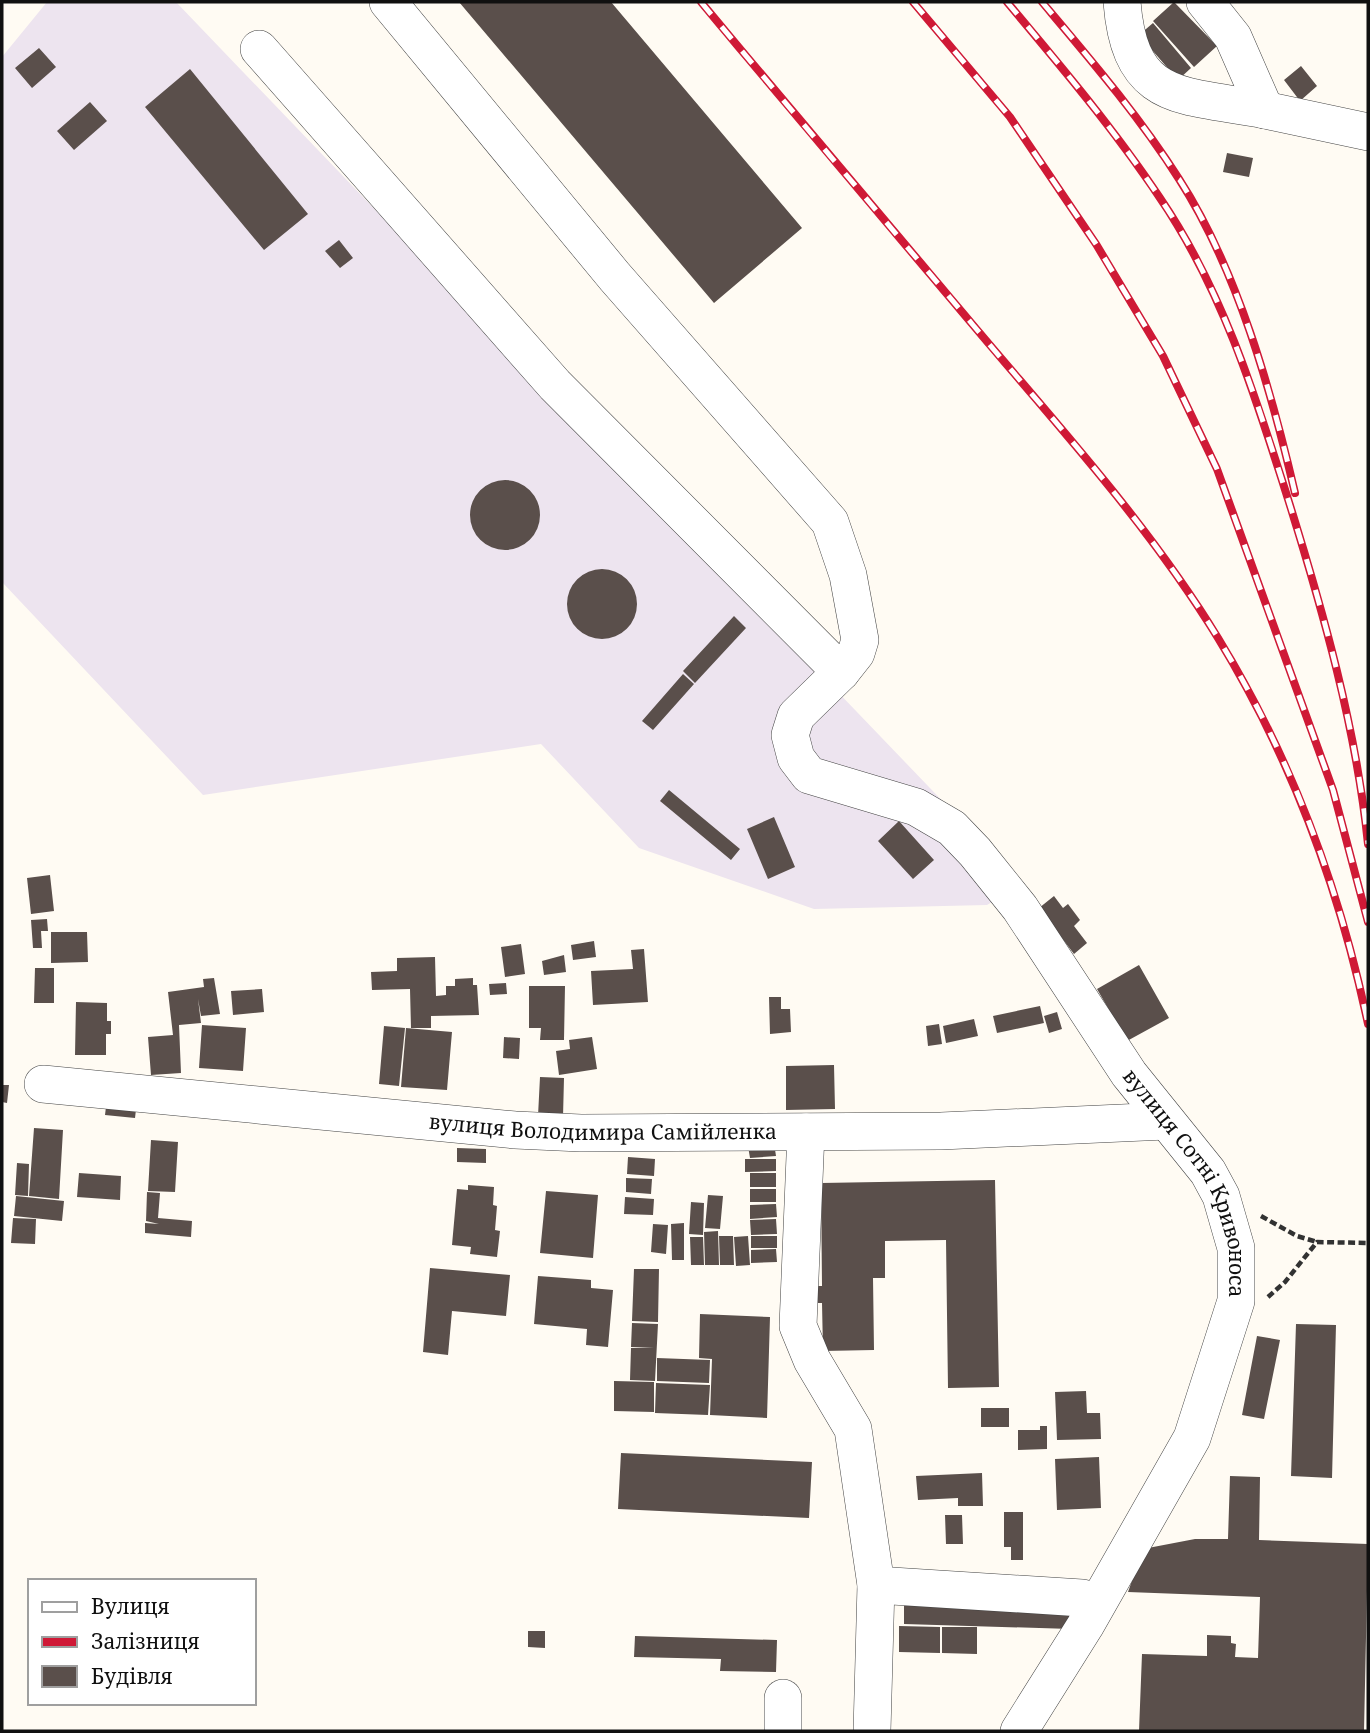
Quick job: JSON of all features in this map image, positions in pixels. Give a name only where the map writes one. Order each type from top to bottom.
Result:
[{"type":"street","name":"вулиця Сотні Кривоноса","points":[[388,2],[615,277],[830,522],[854,596],[860,640],[856,653],[841,672],[796,716],[790,735],[796,758],[808,775],[916,807],[952,828],[1020,908],[1129,1074],[1200,1161],[1221,1196],[1236,1248],[1236,1301],[1192,1438],[1098,1602],[1019,1731]]},
{"type":"street","points":[[1122,2],[1130,53],[1143,73],[1158,87],[1368,132]]},
{"type":"street","points":[[1205,2],[1233,37],[1265,110]]},
{"type":"street","points":[[259,49],[555,385],[841,672]]},
{"type":"street","name":"вулиця Володимира Самійленка","points":[[43,1084],[514,1130],[581,1133],[941,1131],[1166,1121]]},
{"type":"street","points":[[806,1132],[797,1326],[812,1360],[853,1429],[876,1585],[873,1731]]},
{"type":"street","points":[[876,1585],[1082,1598],[1098,1602]]},
{"type":"path","points":[[1266,1299],[1285,1282],[1317,1242],[1368,1243]]},
{"type":"shaded area","points":[[47,2],[176,2],[1022,884],[987,905],[814,909],[639,848],[541,744],[203,795],[2,582],[2,57]]},
{"type":"building","points":[[459,2],[611,2],[802,228],[714,303]]},
{"type":"building","points":[[1174,2],[1217,46],[1194,67],[1153,21]]},
{"type":"building","points":[[1153,23],[1191,68],[1178,80],[1139,35]]},
{"type":"building","points":[[39,48],[56,67],[32,88],[15,68]]},
{"type":"building","points":[[1301,66],[1317,86],[1300,101],[1284,80]]},
{"type":"building","points":[[190,69],[308,214],[264,250],[145,107]]},
{"type":"building","points":[[90,102],[107,121],[74,150],[57,131]]},
{"type":"building","points":[[1227,153],[1253,158],[1249,177],[1223,172]]},
{"type":"building","points":[[339,240],[353,258],[340,268],[325,251]]},
{"type":"building","points":[[505,480],[530,490],[540,515],[530,540],[505,550],[480,540],[470,515],[480,490]]},
{"type":"building","points":[[609,569],[622,575],[631,584],[635,590],[635,618],[627,629],[616,637],[595,639],[577,629],[569,618],[567,597],[577,579],[588,571]]},
{"type":"building","points":[[734,616],[746,628],[695,683],[683,671]]},
{"type":"building","points":[[683,674],[694,684],[653,730],[642,721]]},
{"type":"building","points":[[669,790],[740,849],[731,860],[660,801]]},
{"type":"building","points":[[774,817],[795,867],[768,879],[747,829]]},
{"type":"building","points":[[899,821],[934,860],[913,879],[878,841]]},
{"type":"building","points":[[50,875],[54,911],[31,914],[27,878]]},
{"type":"building","points":[[1054,896],[1063,908],[1068,904],[1080,920],[1074,926],[1087,943],[1074,954],[1039,908]]},
{"type":"building","points":[[47,919],[48,931],[41,931],[42,948],[33,948],[31,920]]},
{"type":"building","points":[[51,932],[87,932],[88,962],[51,963]]},
{"type":"building","points":[[594,941],[596,957],[573,960],[571,945]]},
{"type":"building","points":[[521,944],[525,974],[505,977],[501,947]]},
{"type":"building","points":[[644,949],[648,1002],[593,1005],[591,971],[633,969],[631,950]]},
{"type":"building","points":[[564,955],[566,972],[544,975],[542,961]]},
{"type":"building","points":[[435,957],[436,996],[446,995],[446,986],[455,986],[455,979],[473,978],[473,985],[477,985],[479,1015],[431,1016],[431,1028],[411,1028],[410,989],[372,990],[371,972],[397,971],[397,958]]},
{"type":"building","points":[[1139,965],[1169,1018],[1127,1041],[1097,989]]},
{"type":"building","points":[[35,968],[54,968],[54,1003],[34,1003]]},
{"type":"building","points":[[214,978],[220,1014],[201,1016],[198,999],[201,1023],[179,1025],[181,1073],[151,1075],[148,1037],[173,1035],[168,992],[204,987],[203,979]]},
{"type":"building","points":[[506,983],[507,994],[490,995],[489,984]]},
{"type":"building","points":[[529,986],[565,986],[564,1040],[540,1040],[541,1028],[529,1028]]},
{"type":"building","points":[[262,989],[264,1012],[233,1015],[231,991]]},
{"type":"building","points":[[769,997],[781,997],[781,1009],[790,1009],[791,1032],[770,1034]]},
{"type":"building","points":[[76,1002],[107,1003],[107,1021],[111,1021],[111,1034],[106,1034],[106,1055],[75,1055]]},
{"type":"building","points":[[1040,1006],[1044,1023],[997,1033],[993,1016]]},
{"type":"building","points":[[1057,1012],[1062,1029],[1049,1033],[1044,1016]]},
{"type":"building","points":[[974,1019],[978,1036],[946,1043],[943,1026]]},
{"type":"building","points":[[939,1024],[942,1044],[928,1046],[926,1026]]},
{"type":"building","points":[[202,1025],[246,1028],[243,1071],[199,1068]]},
{"type":"building","points":[[384,1026],[405,1028],[399,1086],[379,1084]]},
{"type":"building","points":[[406,1028],[452,1032],[447,1090],[401,1087]]},
{"type":"building","points":[[504,1037],[520,1038],[519,1059],[503,1058]]},
{"type":"building","points":[[592,1037],[597,1069],[559,1075],[556,1051],[570,1049],[569,1040]]},
{"type":"building","points":[[834,1065],[835,1109],[786,1110],[786,1066]]},
{"type":"building","points":[[540,1077],[564,1078],[563,1117],[538,1116]]},
{"type":"building","points":[[2,1085],[9,1085],[7,1103],[2,1102]]},
{"type":"building","points":[[107,1099],[137,1101],[135,1118],[105,1115]]},
{"type":"building","points":[[34,1128],[63,1130],[59,1199],[29,1196]]},
{"type":"building","points":[[151,1140],[178,1142],[175,1192],[148,1191]]},
{"type":"building","points":[[774,1143],[776,1156],[750,1158],[748,1146]]},
{"type":"building","points":[[457,1148],[486,1149],[486,1163],[457,1162]]},
{"type":"building","points":[[628,1157],[655,1159],[654,1176],[627,1174]]},
{"type":"building","points":[[745,1159],[776,1159],[776,1171],[745,1172]]},
{"type":"building","points":[[17,1163],[29,1164],[28,1196],[15,1195]]},
{"type":"building","points":[[79,1173],[121,1176],[120,1200],[77,1197]]},
{"type":"building","points":[[750,1173],[776,1173],[776,1187],[750,1187]]},
{"type":"building","points":[[626,1178],[652,1179],[651,1194],[626,1192]]},
{"type":"building","points":[[995,1180],[999,1387],[948,1388],[946,1240],[885,1241],[885,1278],[873,1278],[874,1350],[823,1351],[822,1303],[817,1303],[817,1286],[822,1286],[821,1183]]},
{"type":"building","points":[[468,1185],[494,1187],[493,1205],[497,1206],[495,1230],[500,1231],[497,1257],[470,1254],[471,1247],[452,1245],[457,1189],[468,1190]]},
{"type":"building","points":[[750,1189],[776,1189],[776,1202],[750,1202]]},
{"type":"building","points":[[546,1191],[598,1195],[593,1258],[540,1253]]},
{"type":"building","points":[[147,1192],[160,1193],[158,1218],[192,1221],[191,1237],[145,1233],[145,1223],[159,1224],[146,1221]]},
{"type":"building","points":[[708,1195],[723,1196],[720,1229],[705,1228]]},
{"type":"building","points":[[16,1196],[64,1201],[62,1221],[14,1216]]},
{"type":"building","points":[[625,1197],[654,1199],[653,1215],[624,1214]]},
{"type":"building","points":[[691,1202],[704,1203],[703,1235],[689,1234]]},
{"type":"building","points":[[776,1204],[777,1217],[750,1219],[750,1205]]},
{"type":"building","points":[[13,1218],[36,1219],[35,1244],[11,1243]]},
{"type":"building","points":[[776,1219],[777,1234],[751,1235],[750,1220]]},
{"type":"building","points":[[684,1223],[684,1260],[672,1260],[671,1224]]},
{"type":"building","points":[[653,1224],[668,1225],[666,1254],[651,1252]]},
{"type":"building","points":[[718,1231],[719,1265],[705,1265],[704,1232]]},
{"type":"building","points":[[719,1236],[733,1236],[734,1265],[720,1265]]},
{"type":"building","points":[[748,1236],[750,1265],[736,1266],[734,1237]]},
{"type":"building","points":[[751,1236],[777,1236],[777,1248],[751,1248]]},
{"type":"building","points":[[690,1237],[703,1237],[704,1265],[691,1265]]},
{"type":"building","points":[[776,1249],[777,1262],[751,1263],[751,1250]]},
{"type":"building","points":[[430,1268],[510,1275],[506,1316],[452,1311],[448,1355],[423,1352]]},
{"type":"building","points":[[634,1269],[659,1269],[658,1322],[632,1321]]},
{"type":"building","points":[[538,1276],[591,1280],[591,1288],[613,1290],[608,1347],[586,1345],[587,1329],[534,1324]]},
{"type":"building","points":[[700,1314],[770,1317],[767,1418],[710,1415],[712,1359],[699,1358]]},
{"type":"building","points":[[632,1323],[658,1324],[655,1381],[630,1380],[631,1348],[654,1348],[631,1347]]},
{"type":"building","points":[[1296,1324],[1336,1325],[1332,1478],[1291,1476]]},
{"type":"building","points":[[1257,1336],[1280,1340],[1264,1419],[1242,1415]]},
{"type":"building","points":[[657,1358],[710,1360],[709,1383],[657,1381]]},
{"type":"building","points":[[614,1381],[654,1382],[654,1412],[614,1411]]},
{"type":"building","points":[[656,1383],[710,1385],[708,1415],[655,1413]]},
{"type":"building","points":[[1086,1391],[1087,1413],[1100,1413],[1101,1439],[1057,1440],[1055,1392]]},
{"type":"building","points":[[981,1408],[1009,1408],[1009,1427],[981,1427]]},
{"type":"building","points":[[1040,1426],[1047,1426],[1047,1449],[1018,1450],[1018,1430],[1040,1430]]},
{"type":"building","points":[[621,1453],[812,1462],[809,1518],[618,1509]]},
{"type":"building","points":[[1099,1457],[1101,1508],[1057,1510],[1055,1459]]},
{"type":"building","points":[[982,1473],[983,1506],[958,1506],[958,1498],[918,1500],[916,1476]]},
{"type":"building","points":[[1230,1476],[1260,1477],[1259,1540],[1368,1544],[1364,1731],[1139,1731],[1142,1654],[1207,1656],[1207,1635],[1231,1636],[1231,1643],[1236,1644],[1235,1657],[1258,1658],[1260,1597],[1128,1592],[1140,1558],[1148,1548],[1195,1539],[1228,1539]]},
{"type":"building","points":[[1004,1512],[1023,1512],[1023,1560],[1011,1560],[1011,1547],[1004,1547]]},
{"type":"building","points":[[945,1515],[962,1515],[963,1544],[946,1544]]},
{"type":"building","points":[[904,1598],[1072,1603],[1071,1629],[904,1624]]},
{"type":"building","points":[[899,1626],[940,1627],[940,1653],[899,1652]]},
{"type":"building","points":[[942,1627],[977,1627],[977,1654],[942,1653]]},
{"type":"building","points":[[528,1631],[545,1631],[545,1648],[528,1647]]},
{"type":"building","points":[[635,1636],[777,1640],[776,1672],[720,1671],[721,1659],[634,1657]]},
{"type":"railway","points":[[701,2],[1102,477],[1191,596],[1245,684],[1269,730],[1310,825],[1343,922],[1368,1024]]},
{"type":"railway","points":[[913,2],[1010,117],[1096,244],[1163,356],[1217,469],[1333,790],[1368,922]]},
{"type":"railway","points":[[1007,2],[1086,98],[1142,172],[1182,233],[1219,306],[1263,421],[1326,627],[1347,713],[1368,844]]},
{"type":"railway","points":[[1042,2],[1114,88],[1179,179],[1200,214],[1250,331],[1275,413],[1295,493]]}]
